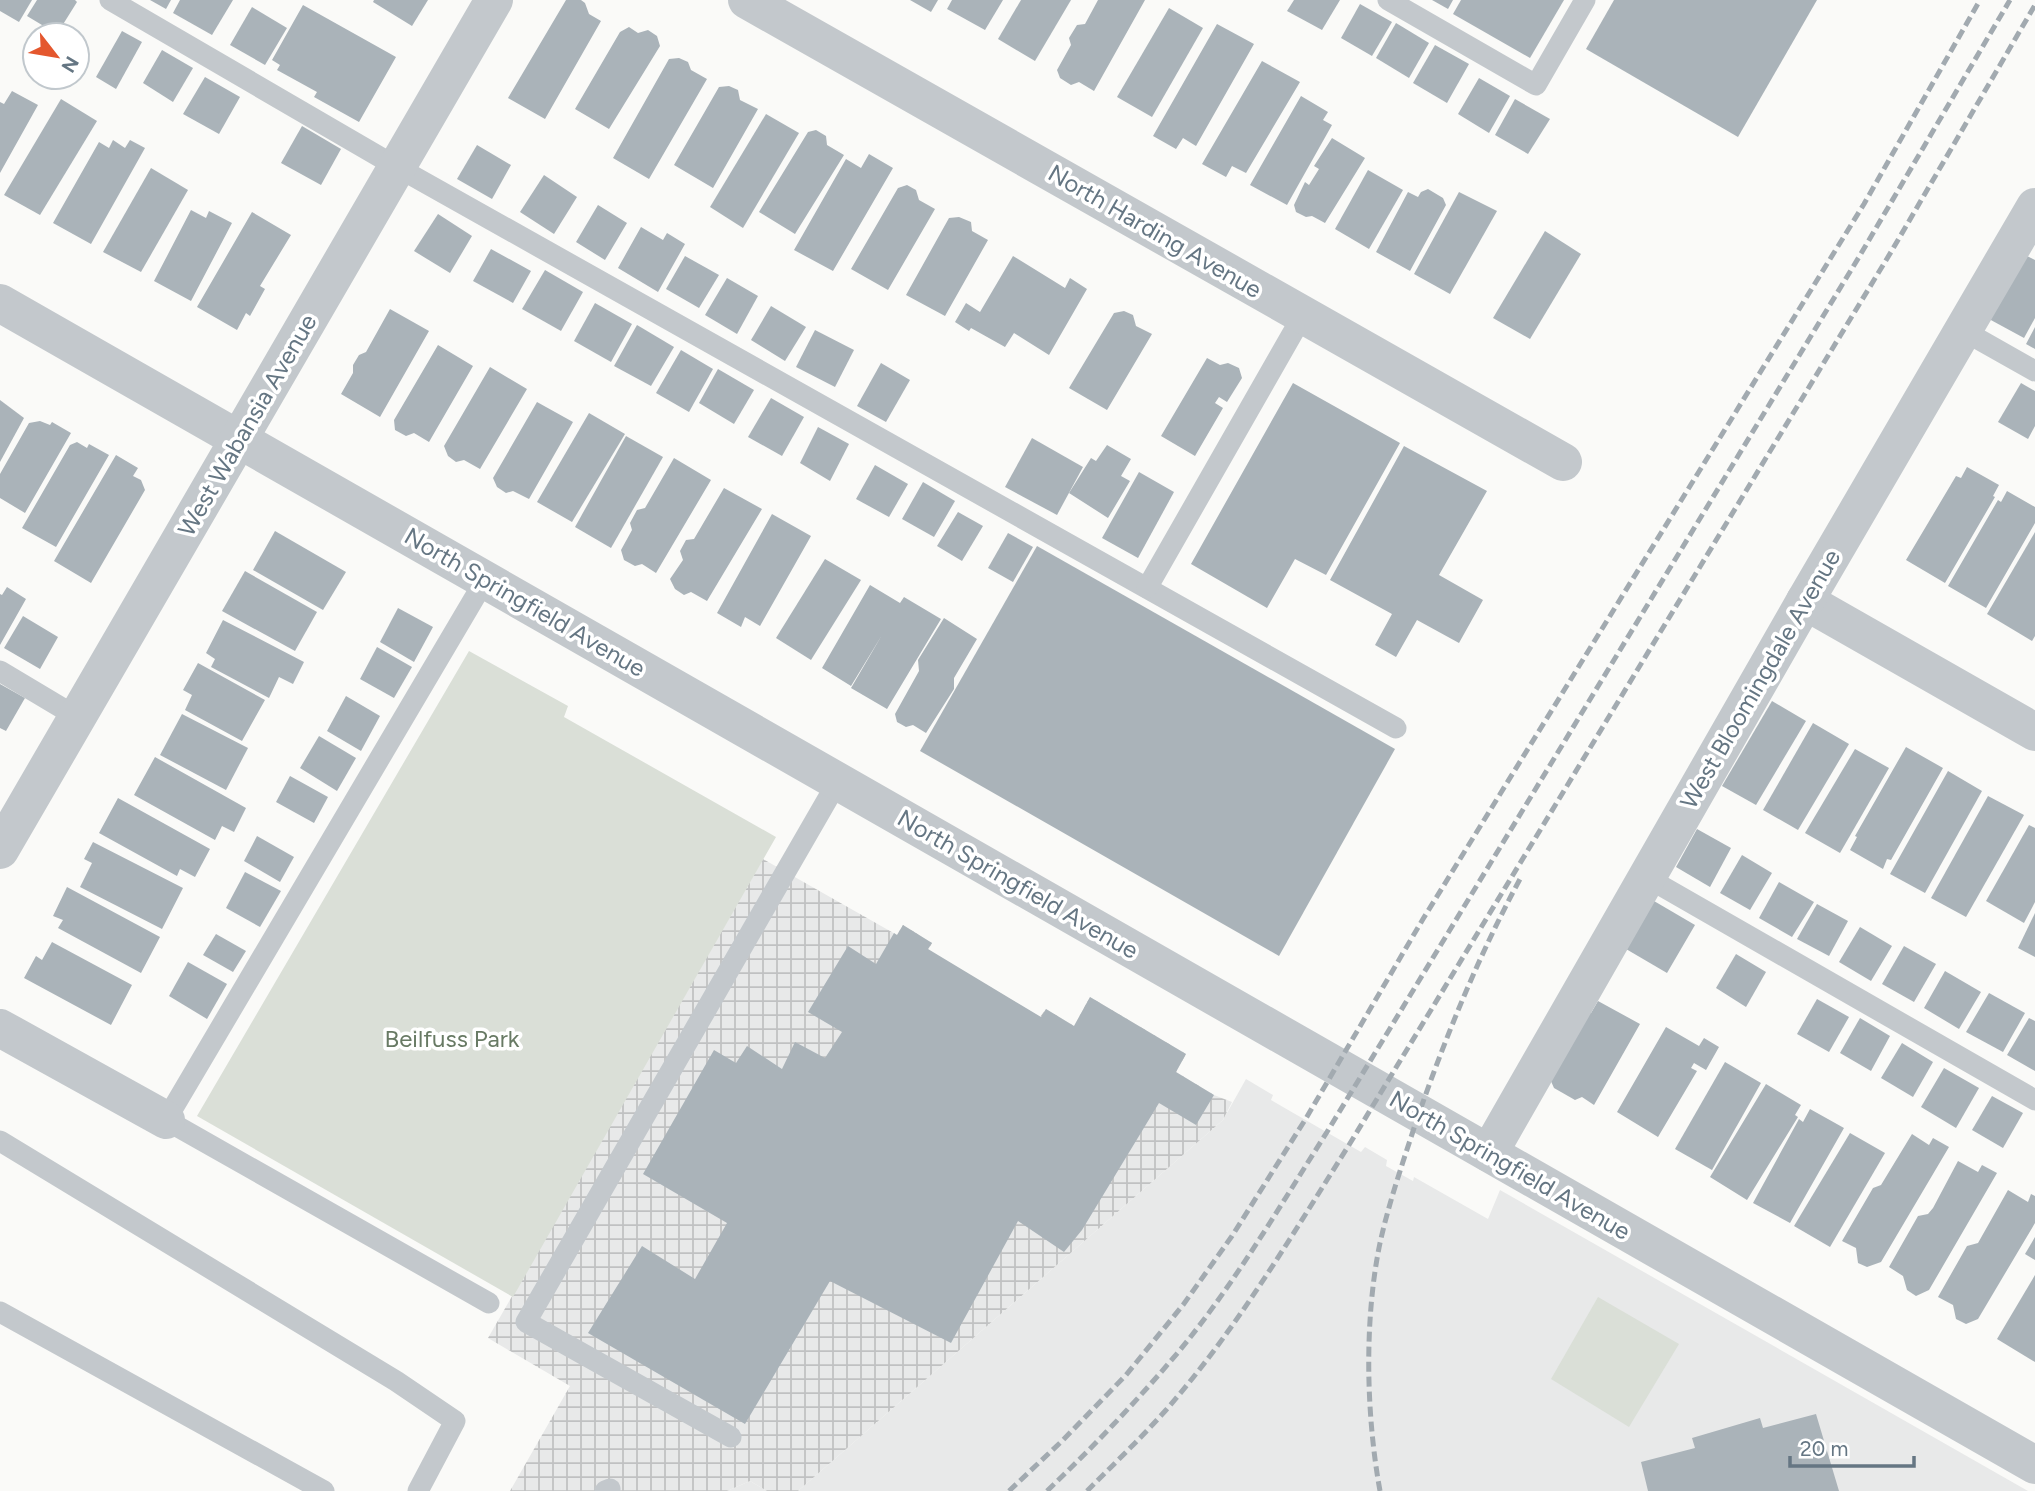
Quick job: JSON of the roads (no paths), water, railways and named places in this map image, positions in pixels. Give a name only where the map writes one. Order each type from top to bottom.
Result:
[{"type":"street","name":"West Wabansia Avenue","points":[[0,850],[494,0]]},
{"type":"street","name":"North Harding Avenue","points":[[747,0],[1563,463]]},
{"type":"street","name":"West Bloomingdale Avenue","points":[[1489,1153],[1805,601],[2035,207]]},
{"type":"street","name":"North Springfield Avenue","points":[[0,303],[2035,1465]]},
{"type":"street","points":[[1805,601],[2035,732]]},
{"type":"street","points":[[0,1028],[166,1120]]},
{"type":"lane","points":[[110,0],[397,167],[1396,728]]},
{"type":"lane","points":[[1388,0],[1536,85],[1585,0]]},
{"type":"lane","points":[[1147,588],[1303,315]]},
{"type":"lane","points":[[1964,331],[2035,371]]},
{"type":"lane","points":[[485,580],[166,1120],[489,1303]]},
{"type":"lane","points":[[0,671],[78,717]]},
{"type":"lane","points":[[731,1437],[526,1322],[838,780]]},
{"type":"lane","points":[[1646,877],[2035,1100]]},
{"type":"lane","points":[[0,1141],[373,1366],[456,1421],[418,1491]]},
{"type":"lane","points":[[0,1312],[324,1491]]},
{"type":"railway","points":[[1009,1491],[1126,1375],[1183,1305],[1232,1236],[1305,1120],[1423,919],[1864,204],[1980,0]]},
{"type":"railway","points":[[1047,1491],[1082,1457],[1180,1350],[1220,1298],[1256,1244],[1327,1132],[1859,257],[2010,0]]},
{"type":"railway","points":[[1087,1491],[1192,1379],[1285,1247],[1891,252],[2035,5]]},
{"type":"railway","points":[[1380,1491],[1372,1431],[1369,1367],[1371,1303],[1380,1243],[1401,1167],[1439,1060],[1476,968],[1520,879]]},
{"type":"park label","name":"Beilfuss Park","points":[[452,1038]]}]
